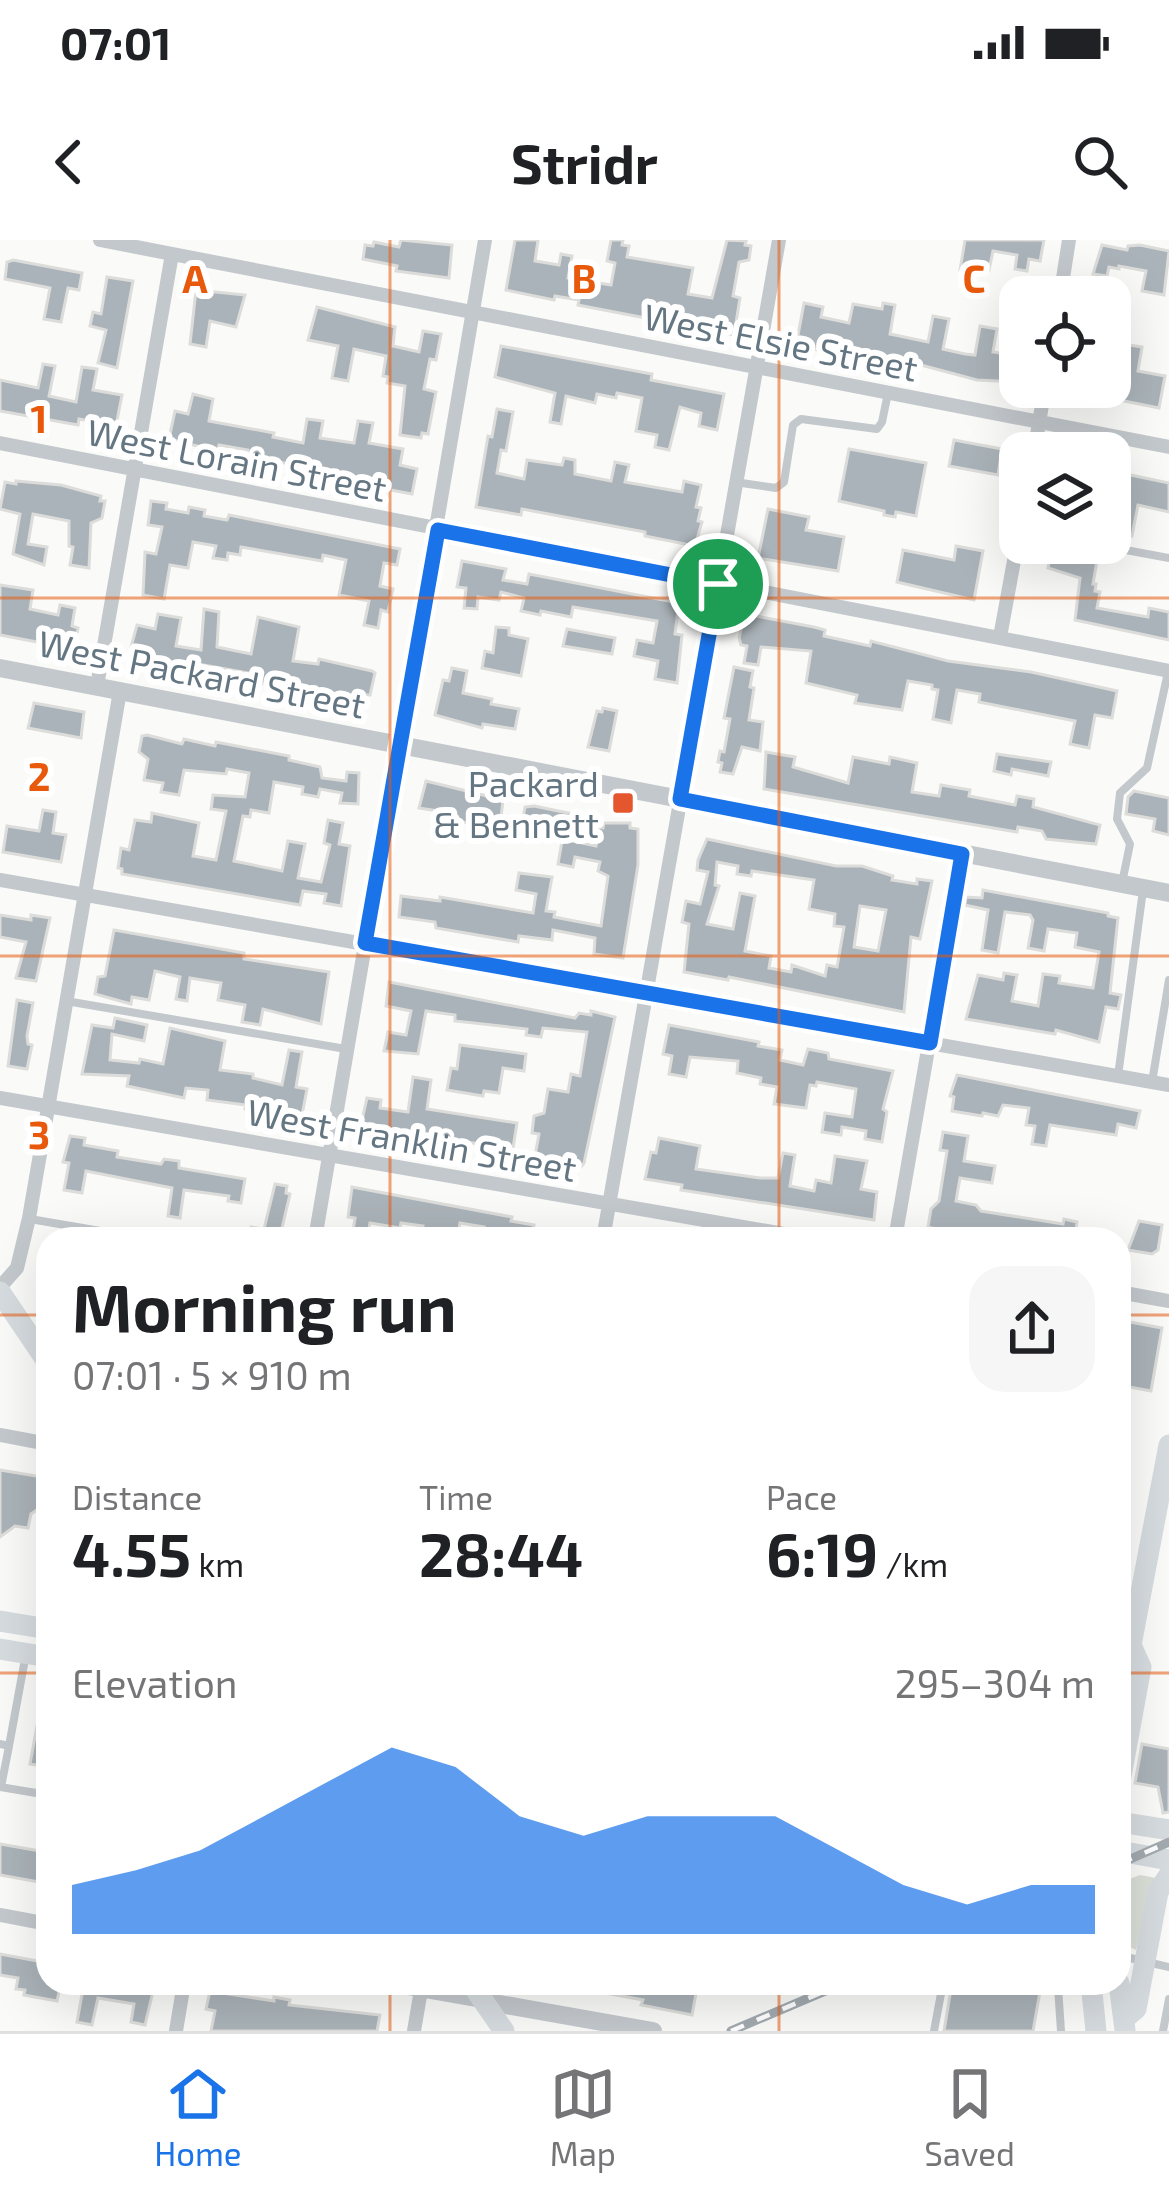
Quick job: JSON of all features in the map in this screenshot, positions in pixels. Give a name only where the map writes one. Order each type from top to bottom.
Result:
[{"type":"main road","points":[[0,1289],[36,1344]]},
{"type":"main road","points":[[1131,1615],[1168,1460]]},
{"type":"main road","points":[[0,1621],[36,1626]]},
{"type":"main road","points":[[0,1649],[36,1655]]},
{"type":"main road","points":[[1131,1657],[1141,1667],[1131,1722]]},
{"type":"main road","points":[[1131,1824],[1169,1830]]},
{"type":"main road","points":[[1131,1853],[1169,1860]]},
{"type":"main road","points":[[1124,2025],[1136,2009],[1158,1892],[1169,1875]]},
{"type":"main road","points":[[479,1995],[504,2031]]},
{"type":"main road","points":[[1089,1995],[1096,2031]]},
{"type":"main road","points":[[1120,1995],[1124,2025]]},
{"type":"street","name":"West Elsie Street","points":[[100,240],[1169,447]]},
{"type":"street","points":[[317,1227],[485,240]]},
{"type":"street","points":[[605,1227],[779,240]]},
{"type":"street","points":[[1064,276],[1070,240]]},
{"type":"street","points":[[97,686],[172,254]]},
{"type":"street","points":[[1038,432],[1042,408]]},
{"type":"street","name":"West Lorain Street","points":[[0,443],[1169,671]]},
{"type":"street","points":[[1000,637],[1014,564]]},
{"type":"street","name":"West Packard Street","points":[[0,668],[1169,893]]},
{"type":"street","points":[[0,1289],[17,1268],[28,1219],[120,691]]},
{"type":"street","points":[[897,1227],[962,854]]},
{"type":"street","points":[[0,880],[1169,1084]]},
{"type":"street","name":"West Franklin Street","points":[[0,1098],[743,1227]]},
{"type":"street","points":[[1131,1294],[1169,1301]]},
{"type":"street","points":[[0,1435],[36,1442]]},
{"type":"street","points":[[0,1915],[36,1922]]},
{"type":"street","points":[[176,2031],[182,1995]]},
{"type":"street","points":[[414,2031],[420,1995]]},
{"type":"street","points":[[491,1995],[653,2031]]},
{"type":"lane","points":[[734,482],[776,488],[784,482],[794,424],[801,418],[877,429],[889,393]]},
{"type":"lane","points":[[1131,551],[1169,558]]},
{"type":"lane","points":[[1121,884],[1130,844],[1117,819],[1120,793],[1147,768],[1169,671]]},
{"type":"lane","points":[[1118,1076],[1144,889]]},
{"type":"lane","points":[[1152,1082],[1169,980]]},
{"type":"lane","points":[[66,1001],[347,1049]]},
{"type":"lane","points":[[28,1219],[76,1227]]},
{"type":"lane","points":[[36,1658],[4,1745],[1,1787],[36,1793]]},
{"type":"lane","points":[[1131,1956],[1169,1967]]},
{"type":"lane","points":[[934,2031],[941,1995]]},
{"type":"lane","points":[[1058,1995],[1060,2031]]},
{"type":"lane","points":[[1163,2031],[1169,1999]]},
{"type":"shaded area","points":[[1131,1878],[1156,1878],[1136,1950],[1131,1947]]},
{"type":"building","points":[[401,240],[452,245],[449,278],[396,271],[397,266],[363,259],[365,245],[399,247]]},
{"type":"building","points":[[515,240],[538,240],[535,261],[559,265],[561,254],[572,256],[568,278],[611,285],[615,263],[607,261],[611,240],[623,240],[622,245],[629,246],[627,257],[693,268],[688,294],[712,298],[727,240],[746,241],[751,246],[749,260],[739,262],[733,296],[740,298],[734,335],[578,305],[579,300],[506,290]]},
{"type":"building","points":[[965,240],[1044,240],[1040,261],[1029,259],[1027,271],[1015,269],[1017,255],[993,251],[989,270],[973,267],[972,272],[960,270]]},
{"type":"building","points":[[1102,245],[1169,251],[1164,295],[1142,291],[1146,271],[1119,266],[1109,267],[1107,276],[1093,274]]},
{"type":"building","points":[[7,262],[82,273],[79,290],[68,288],[61,322],[44,319],[50,288],[5,279]]},
{"type":"building","points":[[107,277],[133,281],[117,368],[98,363],[106,330],[90,326],[93,312],[101,314]]},
{"type":"building","points":[[196,290],[245,295],[236,327],[210,321],[206,347],[190,344]]},
{"type":"building","points":[[804,303],[823,307],[821,317],[849,323],[853,304],[882,309],[883,303],[895,305],[890,334],[928,342],[933,316],[949,319],[943,349],[975,355],[980,326],[997,329],[993,352],[999,353],[999,381],[977,380],[906,361],[883,362],[796,346]]},
{"type":"building","points":[[317,307],[395,327],[393,346],[419,352],[423,331],[441,334],[424,389],[436,392],[428,434],[422,433],[421,438],[400,435],[405,386],[387,383],[388,377],[383,376],[386,356],[354,349],[348,381],[332,378],[338,346],[308,340]]},
{"type":"building","points":[[1131,345],[1142,347],[1138,371],[1165,376],[1159,408],[1131,402]]},
{"type":"building","points":[[501,346],[652,374],[651,380],[724,394],[717,430],[699,426],[701,413],[680,407],[669,450],[655,447],[657,435],[636,431],[642,398],[617,393],[616,398],[597,394],[595,403],[566,396],[561,424],[550,422],[555,393],[495,377]]},
{"type":"building","points":[[43,364],[55,366],[49,396],[76,402],[82,367],[97,369],[93,390],[122,395],[116,426],[79,419],[78,425],[0,411],[0,380],[38,388]]},
{"type":"building","points":[[193,394],[213,399],[209,421],[303,443],[307,419],[323,421],[320,438],[354,443],[358,421],[373,423],[369,443],[403,449],[400,465],[417,469],[412,494],[322,477],[324,470],[250,457],[248,450],[219,445],[217,451],[169,439],[175,411],[188,414]]},
{"type":"building","points":[[497,409],[513,412],[497,473],[524,479],[527,460],[562,465],[564,458],[575,460],[575,474],[611,481],[615,462],[629,465],[625,482],[682,492],[684,481],[701,485],[696,507],[701,508],[698,521],[702,522],[695,546],[522,509],[521,515],[476,507]]},
{"type":"building","points":[[954,440],[999,448],[998,475],[949,466]]},
{"type":"building","points":[[849,449],[926,463],[916,516],[884,515],[884,511],[839,501]]},
{"type":"building","points":[[1131,475],[1169,483],[1169,512],[1138,505],[1132,536]]},
{"type":"building","points":[[5,482],[61,485],[101,496],[100,501],[105,501],[102,518],[91,523],[89,568],[70,565],[69,521],[33,514],[28,544],[47,547],[44,565],[13,554],[20,514],[0,509]]},
{"type":"building","points":[[151,501],[167,503],[166,509],[188,513],[189,507],[205,510],[204,516],[227,520],[229,515],[400,549],[397,565],[384,563],[380,586],[393,589],[388,612],[381,610],[378,628],[364,625],[369,601],[339,595],[346,560],[323,555],[322,561],[241,547],[240,555],[228,553],[227,560],[213,558],[216,546],[193,542],[188,568],[170,565],[164,599],[143,595],[145,552],[156,554],[162,527],[148,525]]},
{"type":"building","points":[[768,509],[809,517],[806,530],[844,537],[838,571],[758,558]]},
{"type":"building","points":[[956,546],[983,551],[974,600],[897,582],[903,550],[954,560]]},
{"type":"building","points":[[462,561],[506,569],[503,580],[527,584],[529,574],[679,603],[675,634],[682,635],[677,683],[655,679],[658,661],[634,656],[637,640],[653,643],[657,621],[573,607],[571,617],[541,611],[540,615],[521,611],[524,598],[501,592],[499,600],[478,597],[477,609],[464,608],[466,588],[457,587]]},
{"type":"building","points":[[1049,564],[1096,564],[1093,584],[1100,592],[1097,608],[1148,617],[1149,608],[1169,612],[1169,640],[1075,620],[1080,578],[1048,568]]},
{"type":"building","points":[[0,585],[33,590],[30,609],[58,615],[60,605],[75,608],[74,649],[0,635]]},
{"type":"building","points":[[204,609],[219,612],[217,647],[251,654],[258,617],[299,627],[293,661],[318,664],[319,659],[372,671],[370,695],[364,701],[319,694],[320,690],[284,689],[247,680],[248,673],[187,662],[185,670],[133,660],[137,625],[155,629],[158,614],[181,618],[176,646],[201,650]]},
{"type":"building","points":[[745,614],[814,627],[825,630],[824,636],[870,646],[871,641],[948,661],[1031,672],[1117,691],[1112,718],[1095,715],[1089,748],[1070,744],[1075,721],[979,702],[980,694],[957,690],[951,723],[933,719],[938,690],[932,685],[908,681],[902,710],[855,703],[857,695],[806,683],[811,651],[761,647],[758,665],[744,663],[747,646],[739,638]]},
{"type":"building","points":[[496,627],[509,628],[509,635],[528,639],[521,676],[482,668],[485,651],[493,653]]},
{"type":"building","points":[[567,629],[615,638],[612,654],[563,646]]},
{"type":"building","points":[[734,667],[753,671],[749,720],[763,722],[760,751],[742,747],[733,774],[720,772],[722,763],[718,762],[730,719],[724,718]]},
{"type":"building","points":[[452,668],[467,671],[463,693],[519,709],[515,729],[483,724],[482,728],[435,715],[443,680],[449,681]]},
{"type":"building","points":[[34,703],[84,712],[81,738],[28,728]]},
{"type":"building","points":[[597,711],[617,711],[609,751],[588,747]]},
{"type":"building","points":[[142,736],[182,744],[184,739],[215,746],[216,742],[289,756],[289,760],[320,767],[322,778],[346,781],[347,772],[359,773],[358,804],[340,803],[342,793],[320,789],[318,797],[302,794],[303,787],[274,782],[269,813],[251,810],[250,817],[243,816],[234,861],[282,871],[288,841],[305,844],[298,878],[321,882],[330,845],[324,843],[328,820],[343,823],[339,844],[350,846],[341,906],[324,903],[326,894],[303,891],[300,905],[122,874],[118,868],[121,848],[129,850],[135,820],[151,822],[152,813],[199,823],[193,856],[216,860],[226,811],[211,809],[213,795],[245,797],[249,773],[227,769],[226,774],[184,770],[179,795],[161,792],[163,783],[144,780],[148,759],[139,752]]},
{"type":"building","points":[[766,752],[795,757],[793,767],[848,783],[853,757],[889,764],[890,757],[917,763],[912,792],[939,796],[941,785],[1015,805],[1017,796],[1034,799],[1033,807],[1100,825],[1096,844],[1046,839],[1042,831],[1018,827],[1017,832],[764,789]]},
{"type":"building","points":[[997,754],[1051,762],[1048,776],[1012,769],[1011,775],[994,771]]},
{"type":"building","points":[[426,781],[503,800],[499,835],[484,833],[481,825],[444,819],[445,812],[419,808]]},
{"type":"building","points":[[1134,791],[1169,798],[1169,835],[1153,831],[1155,819],[1126,814],[1128,797]]},
{"type":"building","points":[[525,807],[573,814],[568,840],[596,846],[604,823],[630,823],[630,828],[638,829],[638,865],[623,958],[594,954],[595,938],[553,930],[552,940],[519,936],[518,942],[399,917],[401,896],[440,901],[440,897],[533,913],[536,894],[516,890],[519,873],[552,877],[546,911],[555,912],[554,917],[601,926],[608,876],[598,871],[600,862],[575,857],[573,867],[558,864],[562,841],[549,838],[550,833],[521,828]]},
{"type":"building","points":[[43,810],[56,812],[53,833],[66,835],[61,862],[3,852],[7,826],[39,831]]},
{"type":"building","points":[[707,839],[836,866],[862,866],[893,876],[892,880],[932,881],[920,939],[911,937],[904,1012],[684,972],[689,924],[682,922],[686,901],[700,904],[708,872],[697,870]],"holes":[[[717,862],[738,866],[737,874],[751,876],[752,871],[814,880],[809,909],[835,914],[834,926],[844,927],[837,967],[827,965],[825,976],[792,965],[791,972],[769,968],[771,956],[745,951],[755,896],[740,893],[733,929],[707,924],[719,886],[715,885]],[[860,906],[886,910],[878,951],[854,947]]]},
{"type":"building","points":[[983,890],[1118,918],[1110,993],[1121,995],[1118,1009],[1106,1007],[1099,1042],[1056,1030],[1055,1034],[966,1019],[978,975],[1003,980],[1004,973],[1017,975],[1012,1001],[1038,1006],[1043,974],[1060,976],[1059,983],[1093,988],[1099,952],[1075,947],[1077,933],[1048,929],[1044,951],[1028,948],[1030,915],[1005,912],[998,953],[982,950],[988,910],[965,905],[966,897],[982,898]]},
{"type":"building","points":[[0,915],[50,918],[36,981],[16,978],[26,942],[0,937]]},
{"type":"building","points":[[114,930],[329,972],[321,1024],[263,1009],[260,1025],[242,1022],[245,1005],[218,1000],[221,983],[190,978],[187,1001],[176,999],[180,977],[155,971],[149,1000],[132,997],[131,1004],[95,994],[98,977],[105,976]]},
{"type":"building","points":[[389,982],[575,1018],[579,1013],[591,1015],[591,1011],[615,1017],[581,1167],[535,1156],[539,1134],[532,1133],[534,1116],[544,1113],[548,1089],[568,1092],[571,1074],[580,1076],[587,1032],[543,1028],[541,1037],[526,1035],[527,1029],[455,1021],[455,1015],[426,1011],[418,1054],[384,1051],[388,1032],[406,1035],[411,1011],[386,1006]]},
{"type":"building","points":[[17,1000],[33,1003],[27,1069],[8,1066]]},
{"type":"building","points":[[115,1018],[147,1025],[144,1041],[112,1034],[110,1060],[163,1064],[170,1028],[225,1041],[220,1070],[253,1074],[253,1078],[282,1085],[289,1050],[302,1052],[296,1087],[307,1089],[302,1115],[263,1107],[262,1113],[245,1109],[246,1105],[207,1100],[208,1090],[186,1088],[184,1098],[127,1086],[129,1076],[82,1074],[92,1025],[113,1028]]},
{"type":"building","points":[[669,1025],[759,1042],[758,1046],[782,1050],[780,1060],[803,1065],[808,1049],[828,1053],[829,1059],[893,1071],[883,1109],[887,1112],[882,1142],[865,1139],[866,1131],[842,1127],[841,1135],[822,1132],[825,1113],[852,1117],[856,1089],[817,1082],[810,1085],[806,1108],[774,1104],[777,1087],[737,1073],[738,1061],[690,1057],[686,1077],[669,1074],[672,1056],[663,1054]]},
{"type":"building","points":[[460,1045],[526,1054],[524,1071],[503,1068],[499,1093],[484,1091],[483,1096],[447,1090],[451,1068],[457,1069]]},
{"type":"building","points":[[957,1075],[1140,1111],[1136,1128],[1118,1124],[1116,1135],[1050,1125],[1046,1146],[1032,1144],[1035,1126],[1026,1125],[1029,1108],[1003,1105],[998,1116],[952,1111],[954,1097],[950,1096]]},
{"type":"building","points":[[413,1077],[431,1080],[427,1109],[517,1123],[513,1148],[360,1129],[367,1098],[381,1100],[380,1108],[408,1112]]},
{"type":"building","points":[[943,1132],[968,1136],[964,1161],[995,1166],[992,1183],[960,1178],[956,1201],[976,1205],[981,1211],[1063,1224],[1064,1219],[1077,1222],[1076,1227],[928,1227],[931,1209],[939,1201],[947,1151],[940,1150]]},
{"type":"building","points":[[70,1136],[85,1138],[84,1145],[118,1151],[117,1157],[161,1164],[164,1159],[179,1161],[179,1168],[245,1179],[241,1203],[228,1201],[229,1196],[184,1190],[180,1218],[168,1216],[172,1188],[86,1171],[82,1193],[64,1190],[69,1163],[63,1162]]},
{"type":"building","points":[[659,1138],[700,1146],[696,1169],[760,1178],[778,1178],[783,1153],[795,1155],[790,1186],[814,1191],[816,1180],[831,1183],[835,1156],[867,1161],[861,1189],[877,1192],[874,1220],[681,1190],[682,1185],[645,1179]]},
{"type":"building","points":[[275,1184],[287,1186],[290,1194],[282,1227],[264,1227]]},
{"type":"building","points":[[352,1187],[534,1225],[423,1227],[401,1223],[394,1227],[370,1223],[369,1227],[354,1227],[355,1218],[348,1217]]},
{"type":"building","points":[[1139,1221],[1162,1225],[1158,1250],[1152,1254],[1131,1250]]},
{"type":"building","points":[[1131,1322],[1162,1328],[1151,1391],[1131,1387]]},
{"type":"building","points":[[0,1470],[36,1476],[36,1511],[28,1528],[15,1526],[0,1537]]},
{"type":"building","points":[[36,1732],[36,1765],[30,1764]]},
{"type":"building","points":[[1142,1744],[1169,1749],[1169,1812],[1163,1813],[1158,1787],[1135,1783]]},
{"type":"building","points":[[0,1844],[36,1850],[36,1881],[0,1875]]},
{"type":"building","points":[[0,1954],[36,1961],[36,1995],[58,1995],[57,2001],[24,1995],[25,1990],[16,1989],[18,1978],[0,1975]]},
{"type":"building","points":[[82,1995],[152,1995],[145,2025],[131,2022],[134,2004],[98,1998],[92,2025],[77,2022]]},
{"type":"building","points":[[209,1995],[236,1995],[380,2015],[377,2031],[211,2031],[215,2011],[206,2009]]},
{"type":"building","points":[[616,1995],[696,1995],[692,2015],[641,2005],[643,2000]]},
{"type":"building","points":[[950,1995],[1039,1995],[1033,2031],[944,2031]]},
{"type":"railway","points":[[1131,1859],[1169,1842]]},
{"type":"railway","points":[[731,2031],[816,1995]]},
{"type":"place","name":"Packard & Bennett","points":[[623,803]]},
{"type":"route","points":[[438,530],[718,584],[680,799],[962,854],[930,1043],[365,943],[438,530]]}]
